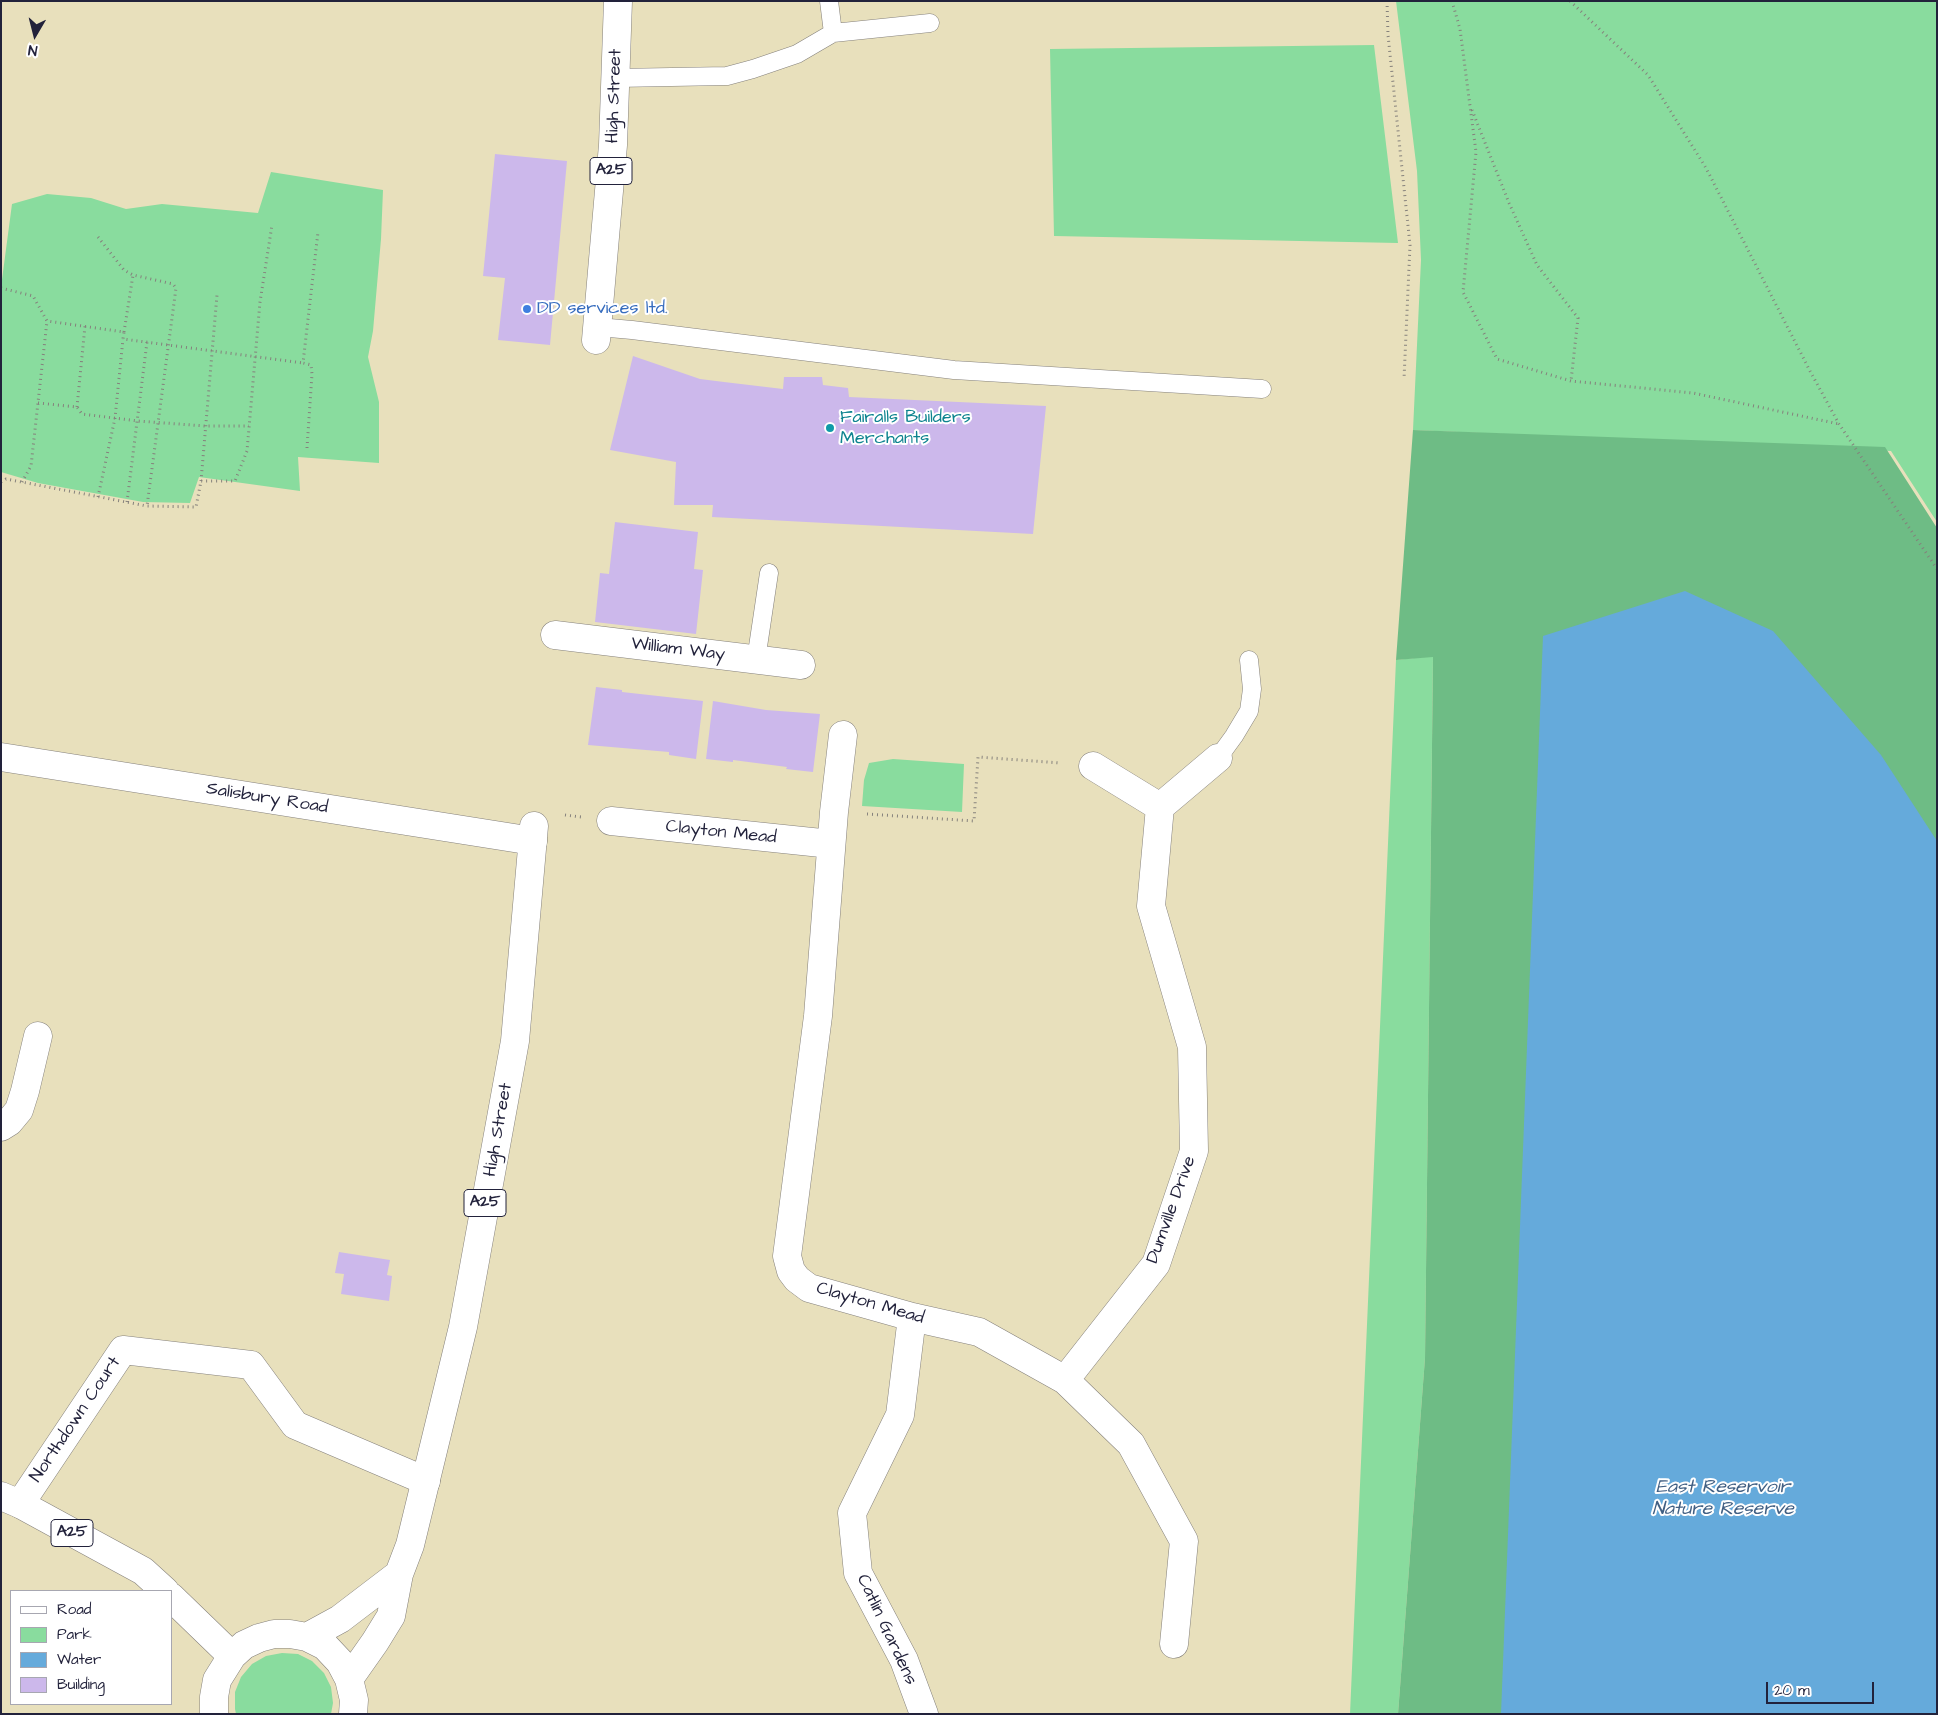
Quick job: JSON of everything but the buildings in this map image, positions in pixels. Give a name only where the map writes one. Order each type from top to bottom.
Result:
[{"type":"street","name":"High Street","points":[[597,334],[613,145],[618,1]]},
{"type":"street","name":"William Way","points":[[556,635],[801,665]]},
{"type":"street","name":"Clayton Mead","points":[[843,735],[834,812],[818,1016],[787,1256],[791,1271],[797,1279],[809,1288],[912,1317],[979,1332],[1065,1380],[1131,1444],[1184,1541],[1174,1644]]},
{"type":"street","name":"Salisbury Road","points":[[1,757],[533,834]]},
{"type":"street","points":[[1093,766],[1160,807],[1218,758]]},
{"type":"street","name":"Dumville Drive","points":[[1065,1380],[1156,1264],[1194,1151],[1192,1047],[1151,906],[1160,807]]},
{"type":"street","name":"Clayton Mead","points":[[611,821],[832,844]]},
{"type":"street","name":"High Street","points":[[350,1679],[391,1616],[399,1574],[410,1545],[463,1328],[515,1041],[533,834]]},
{"type":"street","points":[[1,1127],[9,1122],[19,1110],[38,1036]]},
{"type":"street","name":"Catlin Gardens","points":[[912,1317],[900,1415],[852,1513],[858,1572],[904,1660],[924,1714]]},
{"type":"street","name":"Northdown Court","points":[[11,1500],[123,1350],[251,1365],[295,1425],[426,1481]]},
{"type":"street","name":"A25","points":[[11,1500],[143,1571],[164,1590]]},
{"type":"street","points":[[307,1637],[340,1619],[399,1574]]},
{"type":"street","points":[[172,1598],[232,1656]]},
{"type":"street","points":[[214,1714],[217,1680],[232,1656],[244,1645],[267,1636],[290,1634],[307,1637],[324,1646],[340,1662],[350,1679],[354,1700],[353,1714]]},
{"type":"lane","points":[[829,1],[832,34]]},
{"type":"lane","points":[[616,78],[726,76],[797,54],[832,34],[930,22]]},
{"type":"lane","points":[[597,334],[632,330],[954,370],[1262,389]]},
{"type":"lane","points":[[756,660],[769,573]]},
{"type":"lane","points":[[1218,758],[1249,711],[1252,689],[1249,660]]},
{"type":"path","points":[[1387,1],[1388,35],[1410,245],[1404,379]]},
{"type":"path","points":[[1452,1],[1460,29],[1476,152],[1463,292],[1497,359],[1571,381],[1693,393],[1839,424]]},
{"type":"path","points":[[1570,1],[1648,75],[1706,168],[1839,424],[1937,569]]},
{"type":"path","points":[[1470,104],[1509,203],[1537,266],[1578,318],[1571,381]]},
{"type":"path","points":[[200,481],[235,481],[247,451],[260,302],[272,226]]},
{"type":"path","points":[[303,363],[318,232]]},
{"type":"path","points":[[98,237],[124,270],[133,275],[173,284],[176,288],[147,506]]},
{"type":"path","points":[[98,496],[115,418],[123,339],[133,275]]},
{"type":"path","points":[[1,288],[32,296],[47,321],[31,466],[22,482]]},
{"type":"path","points":[[1,482],[6,479],[147,506],[196,507],[217,295]]},
{"type":"path","points":[[47,321],[124,332]]},
{"type":"path","points":[[76,407],[85,326]]},
{"type":"path","points":[[123,339],[310,365],[312,374],[307,448]]},
{"type":"path","points":[[127,502],[147,342]]},
{"type":"path","points":[[38,403],[76,407],[82,414],[138,421],[204,426],[249,426]]},
{"type":"path","points":[[834,812],[974,821],[978,757],[1093,766]]},
{"type":"path","points":[[560,815],[611,821]]},
{"type":"green space","points":[[1396,1],[1937,1],[1937,522],[1891,451],[1413,430],[1421,260],[1417,171]]},
{"type":"green space","points":[[1374,45],[1398,243],[1054,236],[1050,49]]},
{"type":"green space","points":[[271,172],[383,190],[373,331],[368,357],[379,402],[379,463],[298,457],[300,491],[199,477],[190,503],[143,502],[38,483],[1,472],[1,287],[12,204],[47,194],[91,198],[126,209],[162,204],[258,213]]},
{"type":"green space","name":"East Reservoir Nature Reserve","points":[[1413,430],[1885,447],[1937,528],[1937,1714],[1398,1714],[1425,1358],[1433,657],[1396,660]]},
{"type":"green space","points":[[1433,656],[1425,1358],[1398,1714],[1350,1714],[1396,660]]},
{"type":"green space","points":[[893,759],[964,764],[962,812],[862,806],[864,780],[869,763]]},
{"type":"green space","points":[[282,1653],[298,1654],[312,1661],[324,1673],[331,1687],[333,1703],[331,1714],[236,1714],[235,1692],[241,1677],[252,1664],[266,1656]]},
{"type":"water","name":"East Reservoir Nature Reserve","points":[[1685,591],[1773,631],[1881,755],[1937,841],[1937,1714],[1501,1714],[1543,636]]},
{"type":"place","name":"DD services ltd.","points":[[527,309]]},
{"type":"place","name":"Fairalls Builders Merchants","points":[[830,428]]}]
